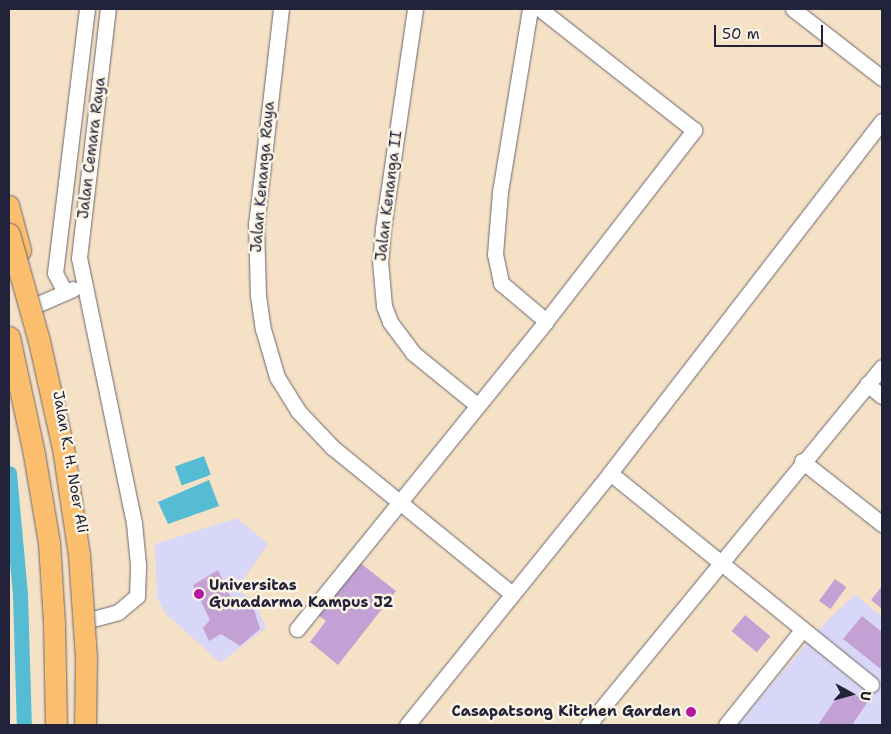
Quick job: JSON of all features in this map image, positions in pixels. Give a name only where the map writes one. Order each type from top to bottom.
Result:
[{"type":"highway","points":[[9,234],[39,341],[63,448],[80,555],[86,657],[87,725]]},
{"type":"highway","points":[[9,337],[34,454],[48,543],[54,623],[56,725]]},
{"type":"main road","name":"Jalan K. H. Noer Ali","points":[[9,205],[16,257],[36,305],[61,402],[77,491],[89,620],[87,725]]},
{"type":"street","name":"Jalan Cemara Raya","points":[[64,290],[56,273],[88,9]]},
{"type":"street","name":"Jalan Cemara Raya","points":[[89,620],[118,612],[137,596],[138,565],[134,523],[79,258],[108,9]]},
{"type":"street","name":"Jalan Kenanga Raya","points":[[281,9],[256,224],[258,295],[262,329],[277,377],[298,411],[332,447],[398,504],[511,593]]},
{"type":"street","name":"Jalan Kenanga II","points":[[415,9],[383,229],[380,261],[384,306],[390,322],[413,353],[477,405]]},
{"type":"street","points":[[530,9],[500,192],[495,265],[507,290],[546,322]]},
{"type":"street","points":[[297,629],[546,322],[694,130],[540,9]]},
{"type":"street","points":[[793,9],[882,78]]},
{"type":"street","points":[[407,725],[511,593],[610,473],[882,122]]},
{"type":"street","points":[[36,305],[64,290],[84,287]]},
{"type":"street","points":[[588,725],[802,461],[882,367]]},
{"type":"street","points":[[867,384],[882,396]]},
{"type":"street","points":[[802,461],[882,524]]},
{"type":"street","points":[[610,473],[871,684]]},
{"type":"street","points":[[726,725],[802,630]]},
{"type":"shaded area","name":"Universitas Gunadarma Kampus J2","points":[[237,518],[268,544],[236,590],[254,600],[266,628],[220,663],[164,612],[157,597],[155,544]]},
{"type":"shaded area","points":[[855,594],[882,617],[882,725],[737,725],[821,627]]},
{"type":"water","points":[[204,456],[211,475],[182,485],[175,467]]},
{"type":"water","points":[[209,480],[219,506],[168,524],[158,502]]},
{"type":"building","points":[[359,562],[396,591],[338,665],[310,642],[326,621],[318,615]]},
{"type":"building","points":[[218,570],[234,604],[245,597],[251,600],[260,629],[240,646],[221,634],[209,641],[203,628],[210,620],[193,585]]},
{"type":"building","points":[[835,579],[846,587],[830,609],[819,601]]},
{"type":"building","points":[[882,586],[882,609],[871,600]]},
{"type":"building","points":[[745,615],[770,636],[757,652],[732,631]]},
{"type":"building","points":[[862,616],[882,632],[882,670],[843,639]]},
{"type":"building","points":[[844,687],[867,703],[852,725],[818,725]]},
{"type":"waterway","points":[[9,473],[20,594],[24,725]]},
{"type":"place","name":"Universitas Gunadarma Kampus J2","points":[[199,594]]},
{"type":"place","name":"Casapatsong Kitchen Garden","points":[[691,712]]}]
